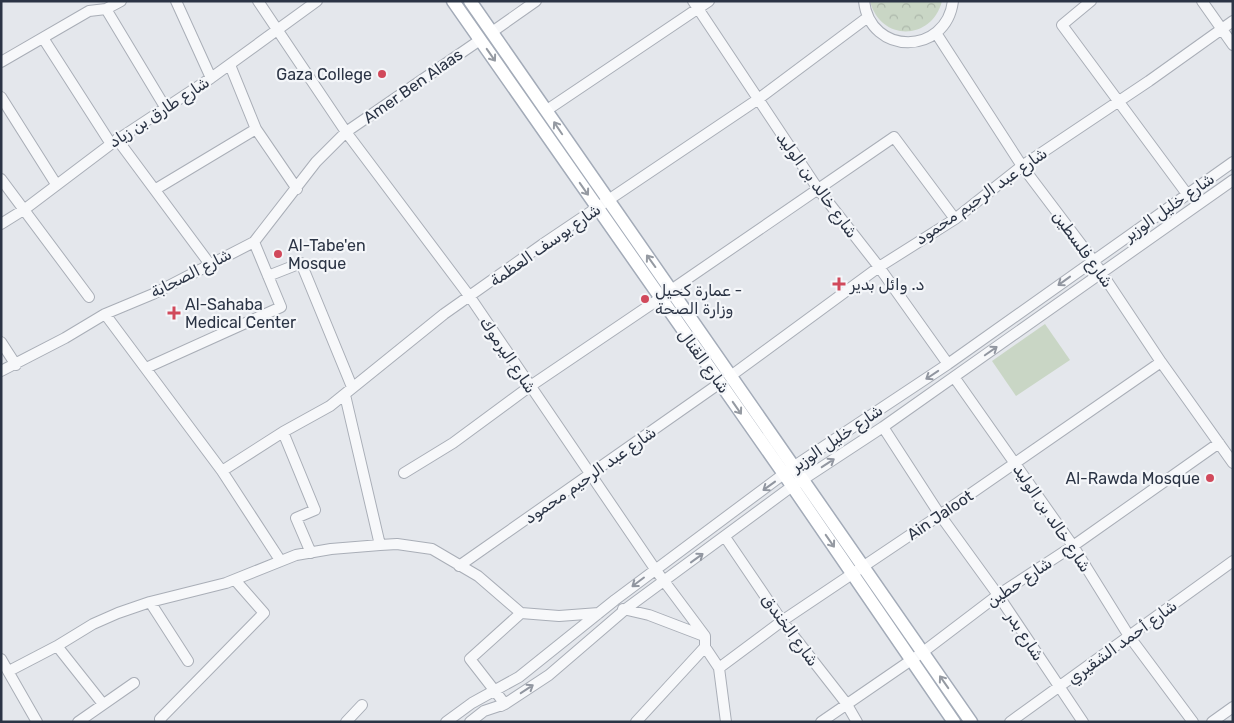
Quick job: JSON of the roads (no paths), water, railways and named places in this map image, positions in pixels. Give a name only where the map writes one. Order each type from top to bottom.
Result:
[{"type":"main road","name":"شارع القنال","points":[[452,1],[603,205],[672,290],[732,374],[789,470]]},
{"type":"main road","name":"شارع القنال","points":[[470,1],[547,110],[659,298],[720,383],[864,567],[971,722]]},
{"type":"main road","name":"شارع القنال","points":[[798,483],[853,574],[954,722]]},
{"type":"street","points":[[1,62],[89,11],[106,9],[121,1]]},
{"type":"street","points":[[176,1],[211,78]]},
{"type":"street","name":"شارع اليرموك","points":[[258,1],[346,132],[470,297],[705,642],[719,668],[726,722]]},
{"type":"street","name":"شارع طارق بن زياد","points":[[1,224],[25,209],[114,141],[230,65],[317,1]]},
{"type":"street","points":[[492,32],[536,1]]},
{"type":"street","points":[[547,110],[696,5],[709,1]]},
{"type":"street","points":[[864,1],[868,17],[879,32],[897,41],[918,42],[936,33],[947,20],[953,1]]},
{"type":"street","points":[[1091,1],[1062,25],[1187,194]]},
{"type":"street","points":[[1202,1],[1233,45]]},
{"type":"street","name":"شارع خالد بن الوليد","points":[[696,5],[757,100],[818,188],[879,267],[948,364]]},
{"type":"street","points":[[106,9],[165,107]]},
{"type":"street","name":"شارع يوسف العظمة","points":[[222,471],[283,432],[330,406],[444,314],[543,244],[757,100],[868,17]]},
{"type":"street","name":"شارع عبد الرحيم محمود","points":[[732,374],[879,267],[955,219],[1022,166],[1149,81],[1233,21]]},
{"type":"street","name":"شارع فلسطين","points":[[936,33],[1022,166],[1093,260],[1161,362],[1233,463]]},
{"type":"street","points":[[43,38],[114,141],[156,189],[209,263]]},
{"type":"street","name":"Amer Ben Alaas","points":[[346,132],[480,40]]},
{"type":"street","points":[[230,65],[256,129],[297,189]]},
{"type":"street","points":[[1,97],[56,184]]},
{"type":"street","points":[[156,189],[256,129]]},
{"type":"street","name":"شارع الصحابة","points":[[1,371],[16,365],[105,314],[153,294],[209,263],[254,242],[297,189],[316,162],[346,132]]},
{"type":"street","points":[[672,290],[894,137],[955,219]]},
{"type":"street","name":"شارع خليل الوزير","points":[[446,722],[472,702],[519,677],[655,569],[789,470],[948,364],[1233,162]]},
{"type":"street","points":[[1,178],[89,297]]},
{"type":"street","name":"شارع خليل الوزير","points":[[470,722],[484,711],[505,704],[549,675],[627,608],[798,483],[883,427],[1233,180]]},
{"type":"street","points":[[146,368],[281,307],[254,242]]},
{"type":"street","points":[[268,276],[302,263],[348,391],[380,544]]},
{"type":"street","points":[[404,473],[453,443],[659,298]]},
{"type":"street","points":[[105,314],[222,471],[280,560]]},
{"type":"street","points":[[1,342],[16,365]]},
{"type":"street","name":"Ain Jaloot","points":[[719,668],[782,621],[864,567],[1161,362]]},
{"type":"street","name":"شارع خالد بن الوليد","points":[[954,377],[1073,546],[1129,636],[1193,722]]},
{"type":"street","name":"شارع عبد الرحيم محمود","points":[[459,566],[592,475],[720,383]]},
{"type":"street","name":"شارع بدر","points":[[883,427],[940,515],[998,595],[1058,688],[1083,722]]},
{"type":"street","points":[[283,432],[315,510],[296,518],[311,552]]},
{"type":"street","name":"شارع حطين","points":[[821,722],[923,652],[998,595],[1073,546],[1219,443]]},
{"type":"street","name":"شارع الخندق","points":[[725,537],[782,621],[846,704],[857,722]]},
{"type":"street","points":[[8,671],[57,646],[93,624],[150,602],[235,580],[280,560],[311,552],[380,544],[397,544],[432,549],[478,576],[521,614],[559,616],[599,613],[627,608],[705,642],[636,722]]},
{"type":"street","name":"شارع أحمد الشقيري","points":[[1010,722],[1233,561]]},
{"type":"street","points":[[161,722],[160,719],[264,613],[235,580]]},
{"type":"street","points":[[150,602],[188,661]]},
{"type":"street","points":[[480,722],[505,704],[470,659],[521,614]]},
{"type":"street","points":[[57,646],[103,704]]},
{"type":"street","points":[[1,659],[37,722]]},
{"type":"street","points":[[78,722],[134,683]]},
{"type":"street","points":[[346,722],[362,705]]},
{"type":"street","points":[[1212,722],[1233,707]]},
{"type":"place","name":"Gaza College","points":[[382,74]]},
{"type":"place","name":"Al-Tabe'en Mosque","points":[[278,254]]},
{"type":"place","name":"د. وائل بدير","points":[[839,284]]},
{"type":"place","name":"عمارة كحيل - وزارة الصحة","points":[[645,299]]},
{"type":"place","name":"Al-Sahaba Medical Center","points":[[174,313]]},
{"type":"place","name":"Al-Rawda Mosque","points":[[1210,478]]}]
